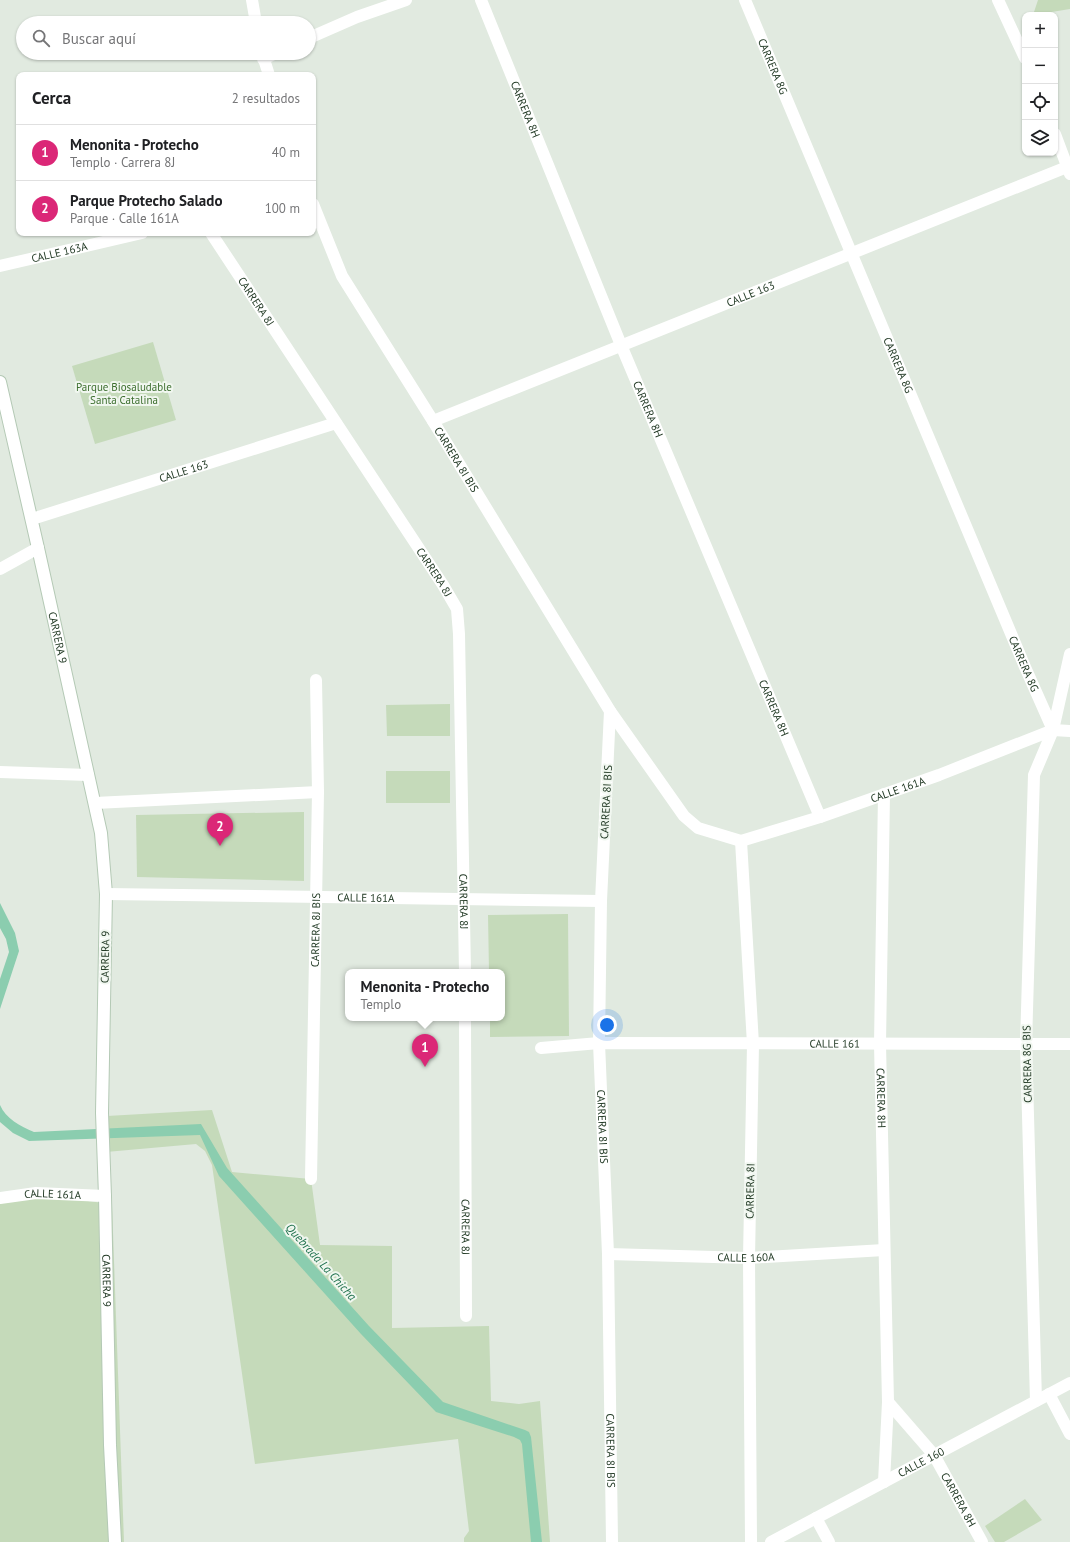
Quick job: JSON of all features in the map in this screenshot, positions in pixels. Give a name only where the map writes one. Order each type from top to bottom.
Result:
[{"type":"street","points":[[252,0],[255,16]]},
{"type":"street","points":[[316,35],[357,17],[406,0]]},
{"type":"street","name":"CARRERA 8H","points":[[481,0],[620,345],[820,817]]},
{"type":"street","name":"CARRERA 8G","points":[[745,0],[850,254],[1053,730]]},
{"type":"street","points":[[998,0],[1022,52]]},
{"type":"street","points":[[263,60],[267,72]]},
{"type":"street","points":[[1058,142],[1069,170]]},
{"type":"street","name":"CALLE 163","points":[[433,421],[850,254],[1069,170]]},
{"type":"street","name":"CARRERA 8I BIS","points":[[316,211],[342,276],[433,421],[610,711],[684,816],[698,828],[740,841]]},
{"type":"street","name":"CALLE 163A","points":[[0,266],[129,236]]},
{"type":"street","name":"CARRERA 8J","points":[[213,236],[439,578],[457,609],[459,634],[465,969]]},
{"type":"street","name":"CARRERA 9","points":[[0,382],[32,519],[101,833],[106,894],[102,1113],[110,1445],[116,1542]]},
{"type":"street","name":"CALLE 163","points":[[32,519],[336,424]]},
{"type":"street","points":[[0,568],[38,548]]},
{"type":"street","name":"CARRERA 8G BIS","points":[[1036,1401],[1026,1044],[1034,775],[1053,730],[1070,654]]},
{"type":"street","name":"CARRERA 8J BIS","points":[[311,1179],[317,897],[318,792],[316,680]]},
{"type":"street","name":"CARRERA 8I BIS","points":[[610,711],[601,900],[599,1043],[608,1254],[612,1542]]},
{"type":"street","points":[[1053,730],[1070,731]]},
{"type":"street","name":"CALLE 161A","points":[[740,841],[820,817],[939,775],[1053,730]]},
{"type":"street","points":[[0,772],[88,775]]},
{"type":"street","points":[[95,803],[318,792]]},
{"type":"street","name":"CARRERA 8H","points":[[884,794],[880,1044],[888,1402],[884,1482]]},
{"type":"street","name":"CARRERA 8I","points":[[740,841],[753,1044],[749,1258],[751,1542]]},
{"type":"street","name":"CALLE 161A","points":[[106,894],[601,900]]},
{"type":"street","name":"CARRERA 8J","points":[[465,1021],[466,1316]]},
{"type":"street","name":"CALLE 161","points":[[541,1048],[599,1043],[1070,1044]]},
{"type":"street","name":"CALLE 161A","points":[[0,1198],[36,1193],[105,1196]]},
{"type":"street","name":"CALLE 160A","points":[[608,1254],[749,1258],[884,1250]]},
{"type":"street","name":"CALLE 160","points":[[771,1542],[1070,1383]]},
{"type":"street","points":[[1049,1394],[1070,1434]]},
{"type":"street","name":"CARRERA 8H","points":[[888,1402],[934,1455],[982,1542]]},
{"type":"street","points":[[816,1518],[829,1542]]},
{"type":"green space","points":[[1038,0],[1070,0],[1070,9],[1052,12],[1034,12]]},
{"type":"green space","name":"Parque Biosaludable Santa Catalina","points":[[153,342],[176,420],[95,444],[72,366]]},
{"type":"green space","points":[[450,704],[450,736],[387,736],[386,705]]},
{"type":"green space","points":[[386,771],[450,771],[450,803],[386,803]]},
{"type":"green space","points":[[304,812],[304,881],[137,877],[136,815]]},
{"type":"green space","points":[[568,914],[569,1036],[490,1037],[490,1021],[505,1021],[505,969],[489,969],[488,915]]},
{"type":"green space","points":[[212,1110],[232,1172],[311,1179],[320,1245],[392,1246],[392,1328],[489,1326],[491,1401],[519,1404],[540,1401],[550,1542],[464,1542],[464,1538],[469,1531],[458,1439],[255,1464],[212,1165],[205,1151],[196,1144],[106,1152],[107,1116]]},
{"type":"green space","points":[[39,1195],[112,1204],[124,1542],[0,1542],[0,1197]]},
{"type":"green space","points":[[1025,1499],[1042,1520],[1004,1542],[995,1542],[985,1526]]},
{"type":"shaded area","points":[[0,903],[15,933],[19,951],[0,1009],[0,979],[9,952],[6,939],[0,928]]},
{"type":"shaded area","points":[[0,1105],[10,1118],[19,1125],[34,1132],[201,1124],[227,1168],[369,1326],[443,1402],[529,1432],[531,1437],[542,1542],[531,1542],[522,1444],[520,1440],[436,1412],[361,1334],[219,1176],[200,1135],[29,1141],[13,1133],[0,1122]]},
{"type":"place","name":"Parque Protecho Salado","points":[[220,846]]},
{"type":"place","name":"Menonita - Protecho","points":[[425,1067]]},
{"type":"water label","name":"Quebrada La Chicha","points":[[321,1262]]}]
